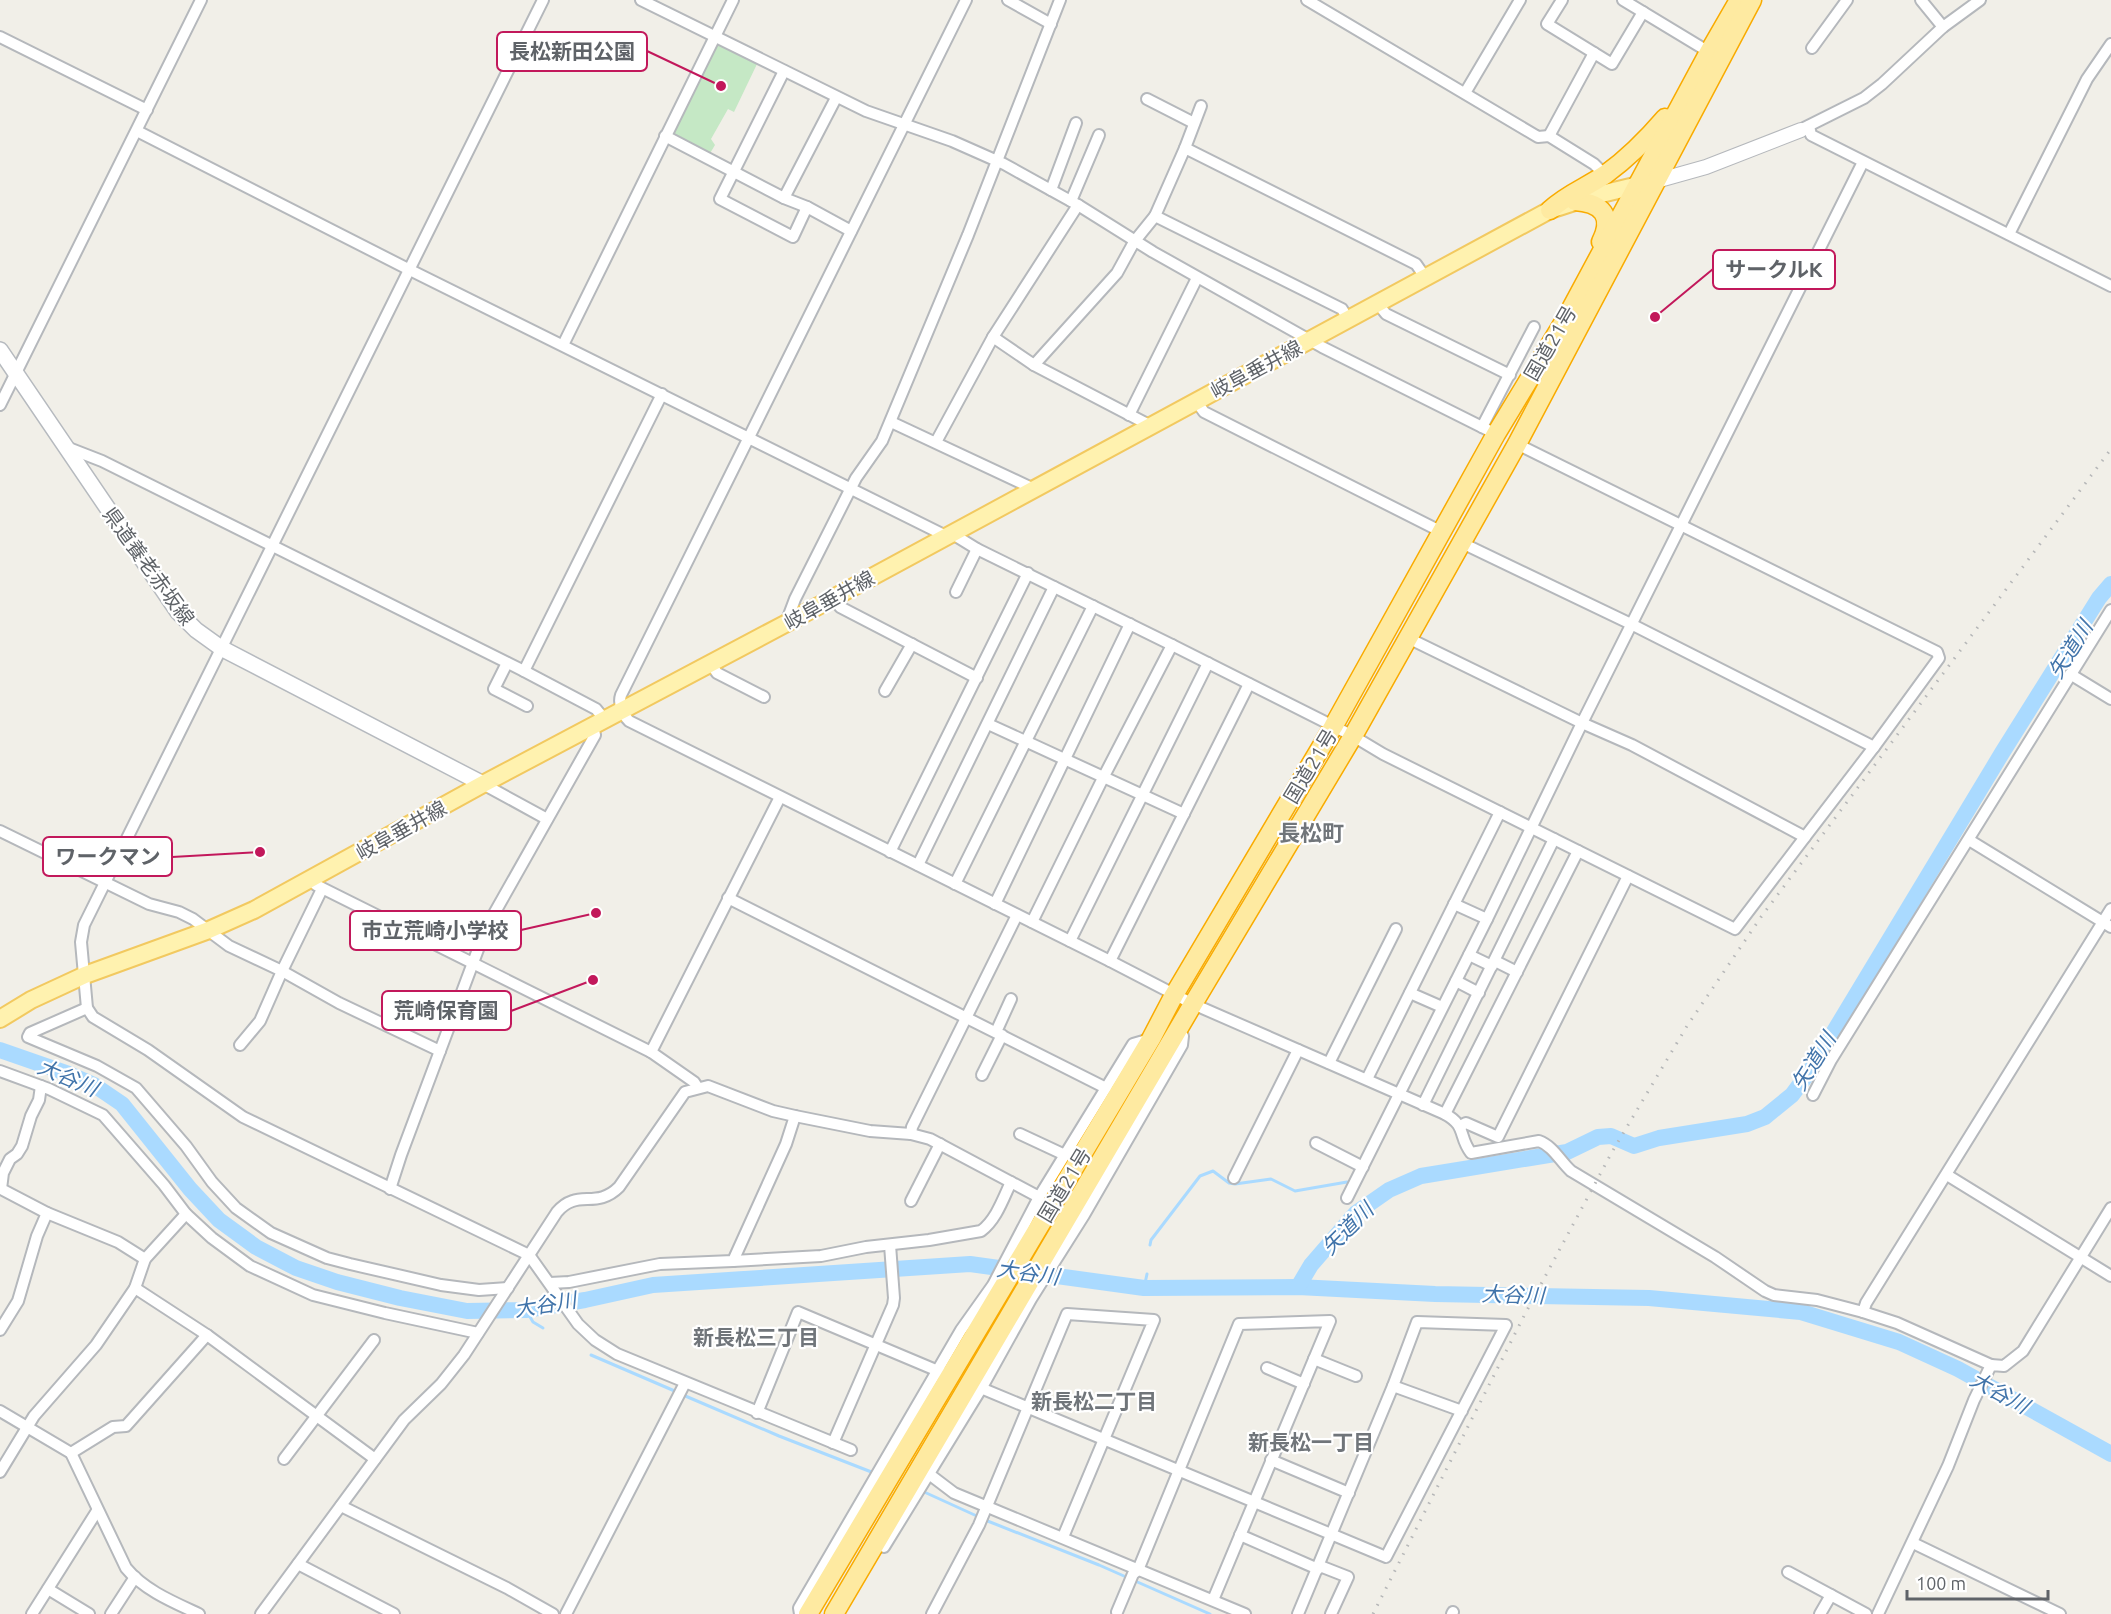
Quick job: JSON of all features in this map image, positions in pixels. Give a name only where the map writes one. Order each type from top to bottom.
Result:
[{"type":"highway","name":"国道21号","points":[[808,1614],[887,1469],[1021,1245],[1151,1039],[1174,995],[1333,727],[1442,532],[1489,431],[1565,320],[1738,0]]},
{"type":"highway","name":"国道21号","points":[[834,1614],[898,1505],[921,1476],[1053,1253],[1193,1004],[1353,736],[1517,444],[1752,0]]},
{"type":"highway","points":[[1550,210],[1562,200],[1605,175],[1648,138],[1670,113],[1696,75]]},
{"type":"highway","points":[[1565,320],[1577,287],[1607,231],[1607,220],[1599,207],[1591,202],[1575,201]]},
{"type":"main road","name":"岐阜垂井線","points":[[0,1019],[31,1000],[85,975],[209,930],[317,885],[483,784],[711,664],[1550,210],[1575,201],[1656,181]]},
{"type":"main road","name":"県道養老赤坂線","points":[[0,350],[178,612],[196,630],[221,648],[483,784]]},
{"type":"street","points":[[0,405],[201,0]]},
{"type":"street","points":[[543,0],[84,926],[81,942],[87,1008],[93,1017],[148,1050],[243,1117],[529,1255],[576,1320],[595,1340],[616,1354],[851,1450]]},
{"type":"street","points":[[641,0],[836,98],[952,141],[1004,164],[1075,203],[1134,242],[1197,278],[1310,340],[1489,431],[1510,375],[1534,327]]},
{"type":"street","points":[[563,345],[733,0]]},
{"type":"street","points":[[966,0],[621,695],[619,701],[622,711],[629,721],[1174,995],[1445,1114],[1456,1120],[1465,1145],[1471,1153],[1539,1141],[1547,1144],[1571,1171],[1740,1273],[1765,1291],[1774,1295],[1817,1300],[1897,1323],[1990,1368],[2004,1366],[2023,1352],[2111,1208]]},
{"type":"street","points":[[1008,0],[1051,24]]},
{"type":"street","points":[[785,624],[795,599],[856,478],[882,441],[891,422],[1060,0]]},
{"type":"street","points":[[1307,0],[1538,137],[1549,136],[1594,164],[1605,175]]},
{"type":"street","points":[[1465,93],[1520,0]]},
{"type":"street","points":[[1562,0],[1547,24],[1612,64],[1643,12]]},
{"type":"street","points":[[1623,0],[1709,52]]},
{"type":"street","points":[[1812,48],[1847,0]]},
{"type":"street","points":[[1921,0],[1943,27]]},
{"type":"street","points":[[1656,181],[1706,167],[1805,128],[1864,98],[1943,27],[1980,0]]},
{"type":"street","points":[[0,37],[147,110]]},
{"type":"street","points":[[2009,234],[2087,79],[2111,44]]},
{"type":"street","points":[[1549,136],[1594,53]]},
{"type":"street","points":[[784,70],[720,199],[794,237],[807,207]]},
{"type":"street","points":[[784,198],[836,98]]},
{"type":"street","points":[[1147,99],[1194,123]]},
{"type":"street","points":[[1034,365],[1117,273],[1134,242],[1155,216],[1201,106]]},
{"type":"street","points":[[1051,190],[1076,123]]},
{"type":"street","points":[[1805,128],[1811,135],[1863,162],[2111,286]]},
{"type":"street","points":[[137,131],[850,490],[1028,573],[1353,736],[1383,754],[1735,929],[1939,658],[1937,651],[1517,444]]},
{"type":"street","points":[[936,442],[993,337],[1075,203],[1099,135]]},
{"type":"street","points":[[665,136],[851,231]]},
{"type":"street","points":[[1185,148],[1416,264],[1425,277]]},
{"type":"street","points":[[1347,1198],[1863,162]]},
{"type":"street","points":[[1155,216],[1342,309],[1348,319]]},
{"type":"street","points":[[1129,415],[1197,278]]},
{"type":"street","points":[[1378,304],[1386,314],[1510,375]]},
{"type":"street","points":[[993,337],[1034,365],[1151,426]]},
{"type":"street","points":[[524,672],[662,394]]},
{"type":"street","points":[[1196,401],[1204,412],[1442,532]]},
{"type":"street","points":[[891,422],[1034,489]]},
{"type":"street","points":[[65,446],[102,461],[272,545],[507,663],[596,709],[603,715],[595,735],[494,912],[390,1189]]},
{"type":"street","points":[[1462,543],[1631,624],[1874,747]]},
{"type":"street","points":[[956,592],[977,549]]},
{"type":"street","points":[[890,852],[1028,573]]},
{"type":"street","points":[[918,865],[1054,587]]},
{"type":"street","points":[[834,597],[840,607],[977,678]]},
{"type":"street","points":[[955,884],[1093,606]]},
{"type":"street","points":[[1813,1095],[1831,1060],[2111,610]]},
{"type":"street","points":[[994,904],[1130,624]]},
{"type":"street","points":[[1408,638],[1632,746],[1804,837]]},
{"type":"street","points":[[885,692],[912,644]]},
{"type":"street","points":[[1032,922],[1103,777],[1172,645]]},
{"type":"street","points":[[507,663],[494,689],[527,706]]},
{"type":"street","points":[[1070,941],[1208,663]]},
{"type":"street","points":[[711,664],[717,673],[764,697]]},
{"type":"street","points":[[2070,674],[2111,699]]},
{"type":"street","points":[[1110,961],[1249,684]]},
{"type":"street","points":[[988,723],[1184,814]]},
{"type":"street","points":[[483,784],[547,819]]},
{"type":"street","points":[[651,1052],[780,797]]},
{"type":"street","points":[[1367,1079],[1500,812]]},
{"type":"street","points":[[0,831],[149,904],[194,919],[229,946],[282,971],[339,1003],[440,1051]]},
{"type":"street","points":[[1423,1105],[1554,839]]},
{"type":"street","points":[[1969,840],[2107,925]]},
{"type":"street","points":[[1445,1114],[1578,851]]},
{"type":"street","points":[[1460,1126],[1466,1123],[1498,1137],[1628,876]]},
{"type":"street","points":[[240,1045],[260,1021],[317,885],[462,960],[473,963],[651,1052],[694,1082],[698,1088]]},
{"type":"street","points":[[728,898],[1106,1088]]},
{"type":"street","points":[[1454,904],[1487,920]]},
{"type":"street","points":[[1863,1312],[1866,1303],[2107,925],[2111,909]]},
{"type":"street","points":[[911,1134],[912,1127],[1017,915]]},
{"type":"street","points":[[1329,1063],[1396,929]]},
{"type":"street","points":[[1469,955],[1517,972]]},
{"type":"street","points":[[1456,981],[1479,993]]},
{"type":"street","points":[[1410,993],[1442,1007]]},
{"type":"street","points":[[982,1075],[1011,999]]},
{"type":"street","points":[[87,1008],[30,1033],[28,1038],[97,1066],[136,1088],[236,1208],[271,1233],[327,1258],[361,1267],[441,1285],[479,1290],[507,1290]]},
{"type":"street","points":[[1021,1245],[1039,1197],[1133,1044],[1151,1039]]},
{"type":"street","points":[[1234,1178],[1298,1050]]},
{"type":"street","points":[[0,1071],[41,1086],[103,1115],[186,1214],[212,1238],[250,1266],[313,1295],[385,1313],[480,1331]]},
{"type":"street","points":[[41,1086],[39,1100],[31,1116],[22,1146],[10,1159],[3,1173],[1,1190],[118,1242],[145,1259]]},
{"type":"street","points":[[261,1614],[404,1420],[441,1384],[480,1331],[565,1203],[574,1199],[600,1200],[615,1192],[685,1092],[708,1086],[773,1111],[870,1131],[911,1134],[930,1139],[1039,1197]]},
{"type":"street","points":[[733,1261],[786,1144],[795,1116]]},
{"type":"street","points":[[1020,1134],[1065,1155]]},
{"type":"street","points":[[1316,1143],[1363,1167]]},
{"type":"street","points":[[911,1201],[940,1144]]},
{"type":"street","points":[[0,1153],[10,1159]]},
{"type":"street","points":[[1947,1175],[2111,1276]]},
{"type":"street","points":[[552,1286],[660,1264],[812,1257],[890,1248],[981,1231],[994,1217],[1011,1182]]},
{"type":"street","points":[[0,1330],[18,1301],[37,1236],[47,1212]]},
{"type":"street","points":[[0,1472],[34,1416],[96,1345],[135,1288],[145,1259],[186,1214]]},
{"type":"street","points":[[833,1443],[892,1305],[890,1248]]},
{"type":"street","points":[[887,1469],[962,1330],[998,1285]]},
{"type":"street","points":[[135,1288],[207,1335],[375,1459]]},
{"type":"street","points":[[863,1565],[878,1555],[921,1476],[979,1388],[1028,1295]]},
{"type":"street","points":[[757,1413],[798,1312],[941,1372]]},
{"type":"street","points":[[932,1614],[983,1515],[1067,1314],[1154,1320],[1063,1537]]},
{"type":"street","points":[[1117,1612],[1179,1472],[1239,1323],[1330,1321],[1213,1600]]},
{"type":"street","points":[[979,1388],[1104,1438],[1179,1472],[1254,1502],[1331,1535],[1386,1557],[1506,1325],[1417,1322],[1393,1386],[1331,1535],[1319,1568],[1298,1614]]},
{"type":"street","points":[[72,1454],[113,1427],[126,1426],[207,1335]]},
{"type":"street","points":[[285,1459],[374,1340]]},
{"type":"street","points":[[1314,1359],[1356,1376]]},
{"type":"street","points":[[1267,1368],[1304,1384]]},
{"type":"street","points":[[1878,1614],[1948,1466],[1990,1368]]},
{"type":"street","points":[[566,1614],[685,1383]]},
{"type":"street","points":[[1393,1386],[1462,1411]]},
{"type":"street","points":[[0,1411],[29,1426],[72,1454],[126,1568],[161,1596],[199,1614]]},
{"type":"street","points":[[1271,1460],[1349,1493]]},
{"type":"street","points":[[921,1476],[954,1493],[983,1515],[1063,1537],[1133,1576],[1213,1600],[1245,1614]]},
{"type":"street","points":[[800,1614],[799,1608],[876,1488]]},
{"type":"street","points":[[341,1506],[507,1588],[553,1614]]},
{"type":"street","points":[[32,1614],[97,1510]]},
{"type":"street","points":[[1240,1535],[1319,1568],[1348,1577],[1331,1614]]},
{"type":"street","points":[[1912,1543],[2060,1614]]},
{"type":"street","points":[[298,1564],[394,1614]]},
{"type":"street","points":[[1788,1572],[1866,1614]]},
{"type":"street","points":[[111,1614],[135,1577]]},
{"type":"street","points":[[48,1589],[89,1614]]},
{"type":"street","points":[[1820,1614],[1831,1595]]},
{"type":"green space","points":[[716,43],[757,64],[734,112],[728,109],[711,139],[715,145],[709,155],[667,142]]},
{"type":"waterway","name":"矢道川","points":[[1298,1287],[1311,1265],[1356,1213],[1389,1190],[1421,1176],[1567,1152],[1598,1137],[1611,1136],[1634,1146],[1659,1138],[1747,1124],[1765,1117],[1792,1095],[1812,1068],[2002,753],[2099,598],[2111,584]]},
{"type":"waterway","name":"大谷川","points":[[0,1050],[94,1085],[122,1104],[190,1189],[219,1220],[256,1247],[296,1268],[337,1282],[400,1298],[467,1311],[526,1310],[653,1285],[970,1264],[1144,1288],[1298,1287],[1435,1294],[1649,1298],[1801,1312],[1899,1342],[1958,1369],[2111,1454]]},
{"type":"waterway","points":[[1150,1245],[1151,1240],[1200,1176],[1213,1171],[1229,1183],[1271,1179],[1295,1191],[1347,1182]]},
{"type":"waterway","points":[[1144,1288],[1147,1274]]},
{"type":"waterway","points":[[526,1310],[533,1322],[543,1328]]},
{"type":"waterway","points":[[591,1355],[677,1392]]},
{"type":"waterway","points":[[683,1395],[874,1473]]},
{"type":"waterway","points":[[922,1491],[979,1517]]},
{"type":"waterway","points":[[985,1520],[1099,1565],[1210,1614]]},
{"type":"railway","points":[[1373,1614],[1525,1314],[1612,1152],[1687,1026],[1761,917],[2111,449]]},
{"type":"place","name":"長松新田公園","points":[[721,86]]},
{"type":"place","name":"サークルK","points":[[1655,317]]},
{"type":"place","name":"ワークマン","points":[[260,852]]},
{"type":"place","name":"市立荒崎小学校","points":[[596,913]]},
{"type":"place","name":"荒崎保育園","points":[[593,980]]},
{"type":"district","name":"長松町","points":[[1311,832]]},
{"type":"district","name":"新長松三丁目","points":[[756,1337]]},
{"type":"district","name":"新長松二丁目","points":[[1094,1401]]},
{"type":"district","name":"新長松一丁目","points":[[1311,1442]]}]
